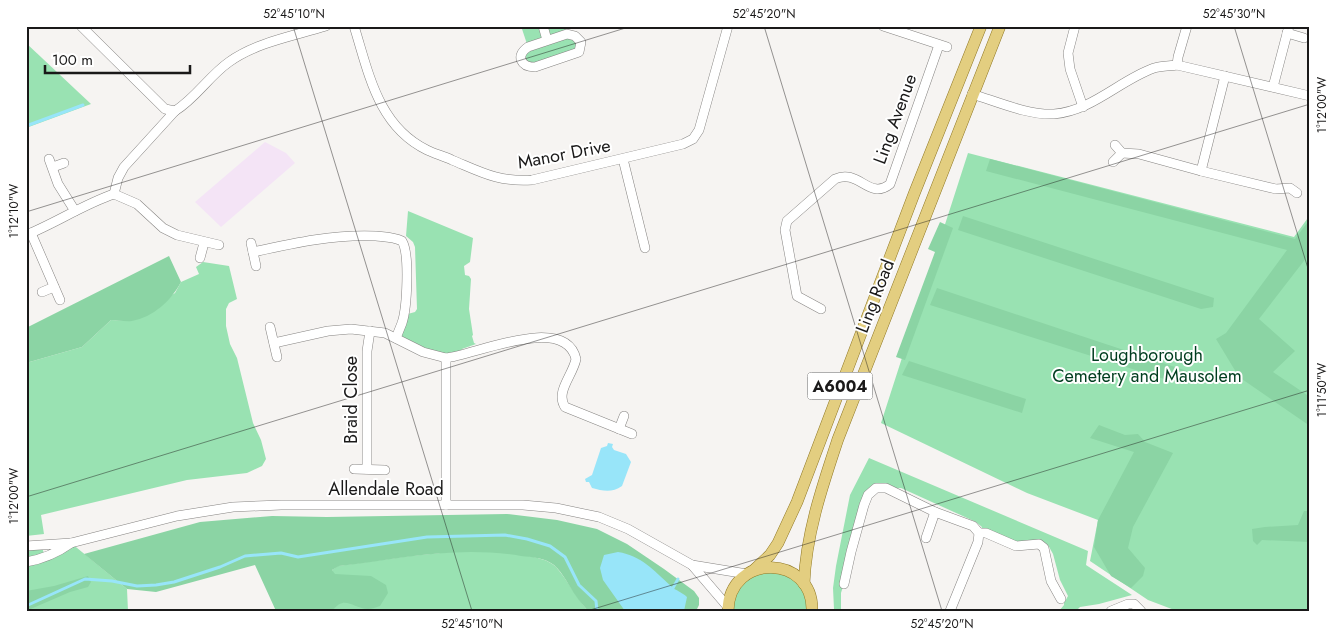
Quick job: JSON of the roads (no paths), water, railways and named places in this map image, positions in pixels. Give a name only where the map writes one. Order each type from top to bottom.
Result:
[{"type":"main road","name":"Ling Road","points":[[751,572],[770,555],[778,543],[797,502],[914,194],[981,26]]},
{"type":"main road","name":"Ling Road","points":[[804,584],[805,560],[811,529],[838,439],[1000,26]]},
{"type":"main road","points":[[751,572],[764,567],[779,568],[794,574],[804,584]]},
{"type":"main road","name":"A6004","points":[[728,609],[731,594],[736,584],[751,572]]},
{"type":"main road","name":"A6004","points":[[804,584],[811,598],[813,610]]},
{"type":"street","points":[[81,26],[165,109],[175,111]]},
{"type":"street","points":[[114,194],[118,178],[124,166],[175,111],[184,105],[216,72],[241,54],[257,47],[326,26]]},
{"type":"street","name":"Manor Drive","points":[[354,26],[372,85],[386,115],[403,135],[427,150],[494,178],[515,181],[532,180],[683,144],[693,139],[699,130],[728,26]]},
{"type":"street","points":[[543,26],[547,40]]},
{"type":"street","name":"Ling Avenue","points":[[821,309],[797,296],[785,226],[789,218],[842,173],[877,190],[884,189],[890,184],[943,46],[883,26]]},
{"type":"street","points":[[1075,26],[1068,53],[1070,69],[1083,107]]},
{"type":"street","points":[[1177,65],[1187,26]]},
{"type":"street","points":[[1273,87],[1288,30],[1304,38]]},
{"type":"street","points":[[567,34],[578,39],[581,47],[579,52],[574,55],[535,67],[528,67],[523,63],[520,58],[522,51],[547,40],[567,34]]},
{"type":"street","points":[[972,94],[1034,113],[1054,114],[1083,107],[1140,74],[1156,67],[1177,65],[1310,96]]},
{"type":"street","points":[[1201,171],[1225,76]]},
{"type":"street","points":[[1115,145],[1122,153],[1139,154],[1201,171],[1276,188],[1293,187]]},
{"type":"street","points":[[1113,162],[1122,153]]},
{"type":"street","name":"Manor Drive","points":[[623,158],[645,248]]},
{"type":"street","points":[[64,163],[51,163],[58,184],[75,212]]},
{"type":"street","points":[[60,300],[28,234],[101,198],[114,194],[137,204],[163,228],[176,235],[219,245]]},
{"type":"street","points":[[256,266],[252,248],[342,236],[389,237],[402,241],[406,253],[406,304],[402,323],[396,338]]},
{"type":"street","points":[[200,258],[204,242]]},
{"type":"street","points":[[42,292],[54,287]]},
{"type":"street","points":[[270,327],[277,357]]},
{"type":"street","points":[[274,343],[339,329],[370,331],[385,333],[423,352],[446,358],[465,355],[514,340],[545,338],[563,342],[572,350],[576,359],[561,399],[565,407],[632,434]]},
{"type":"street","name":"Braid Close","points":[[367,469],[367,352],[370,331]]},
{"type":"street","points":[[446,358],[446,505]]},
{"type":"street","points":[[619,429],[624,416]]},
{"type":"street","name":"Braid Close","points":[[354,469],[385,470]]},
{"type":"street","points":[[844,584],[858,524],[868,495],[872,490],[886,488],[935,512],[973,526],[979,533],[978,542],[950,611]]},
{"type":"street","name":"Allendale Road","points":[[26,546],[71,543],[177,516],[233,507],[281,504],[540,506],[586,514],[628,529],[692,565],[728,609]]},
{"type":"street","points":[[926,538],[935,512]]},
{"type":"street","points":[[979,533],[986,533],[1016,546],[1039,544],[1044,548],[1051,581],[1062,599]]},
{"type":"street","name":"Allendale Road","points":[[26,562],[40,560],[57,553],[71,543]]},
{"type":"street","name":"Allendale Road","points":[[692,565],[751,572]]},
{"type":"street","points":[[1111,611],[1128,604],[1134,604],[1141,611]]},
{"type":"water","points":[[608,443],[613,444],[614,450],[626,454],[631,462],[622,486],[615,490],[607,491],[592,488],[585,479],[592,475],[601,448],[607,446]]},
{"type":"water","points":[[618,552],[641,560],[673,588],[687,597],[684,611],[625,611],[603,580],[600,568],[604,555]]},
{"type":"waterway","points":[[26,126],[83,105]]},
{"type":"waterway","points":[[26,606],[85,579],[112,581],[137,586],[156,585],[174,582],[220,567],[245,556],[281,553],[298,557],[427,537],[505,535],[550,546],[565,557],[579,585],[596,601],[597,611]]},
{"type":"waterway","points":[[673,588],[678,579]]},
{"type":"park label","name":"Loughborough Cemetery and Mausolem","points":[[1147,365]]}]
